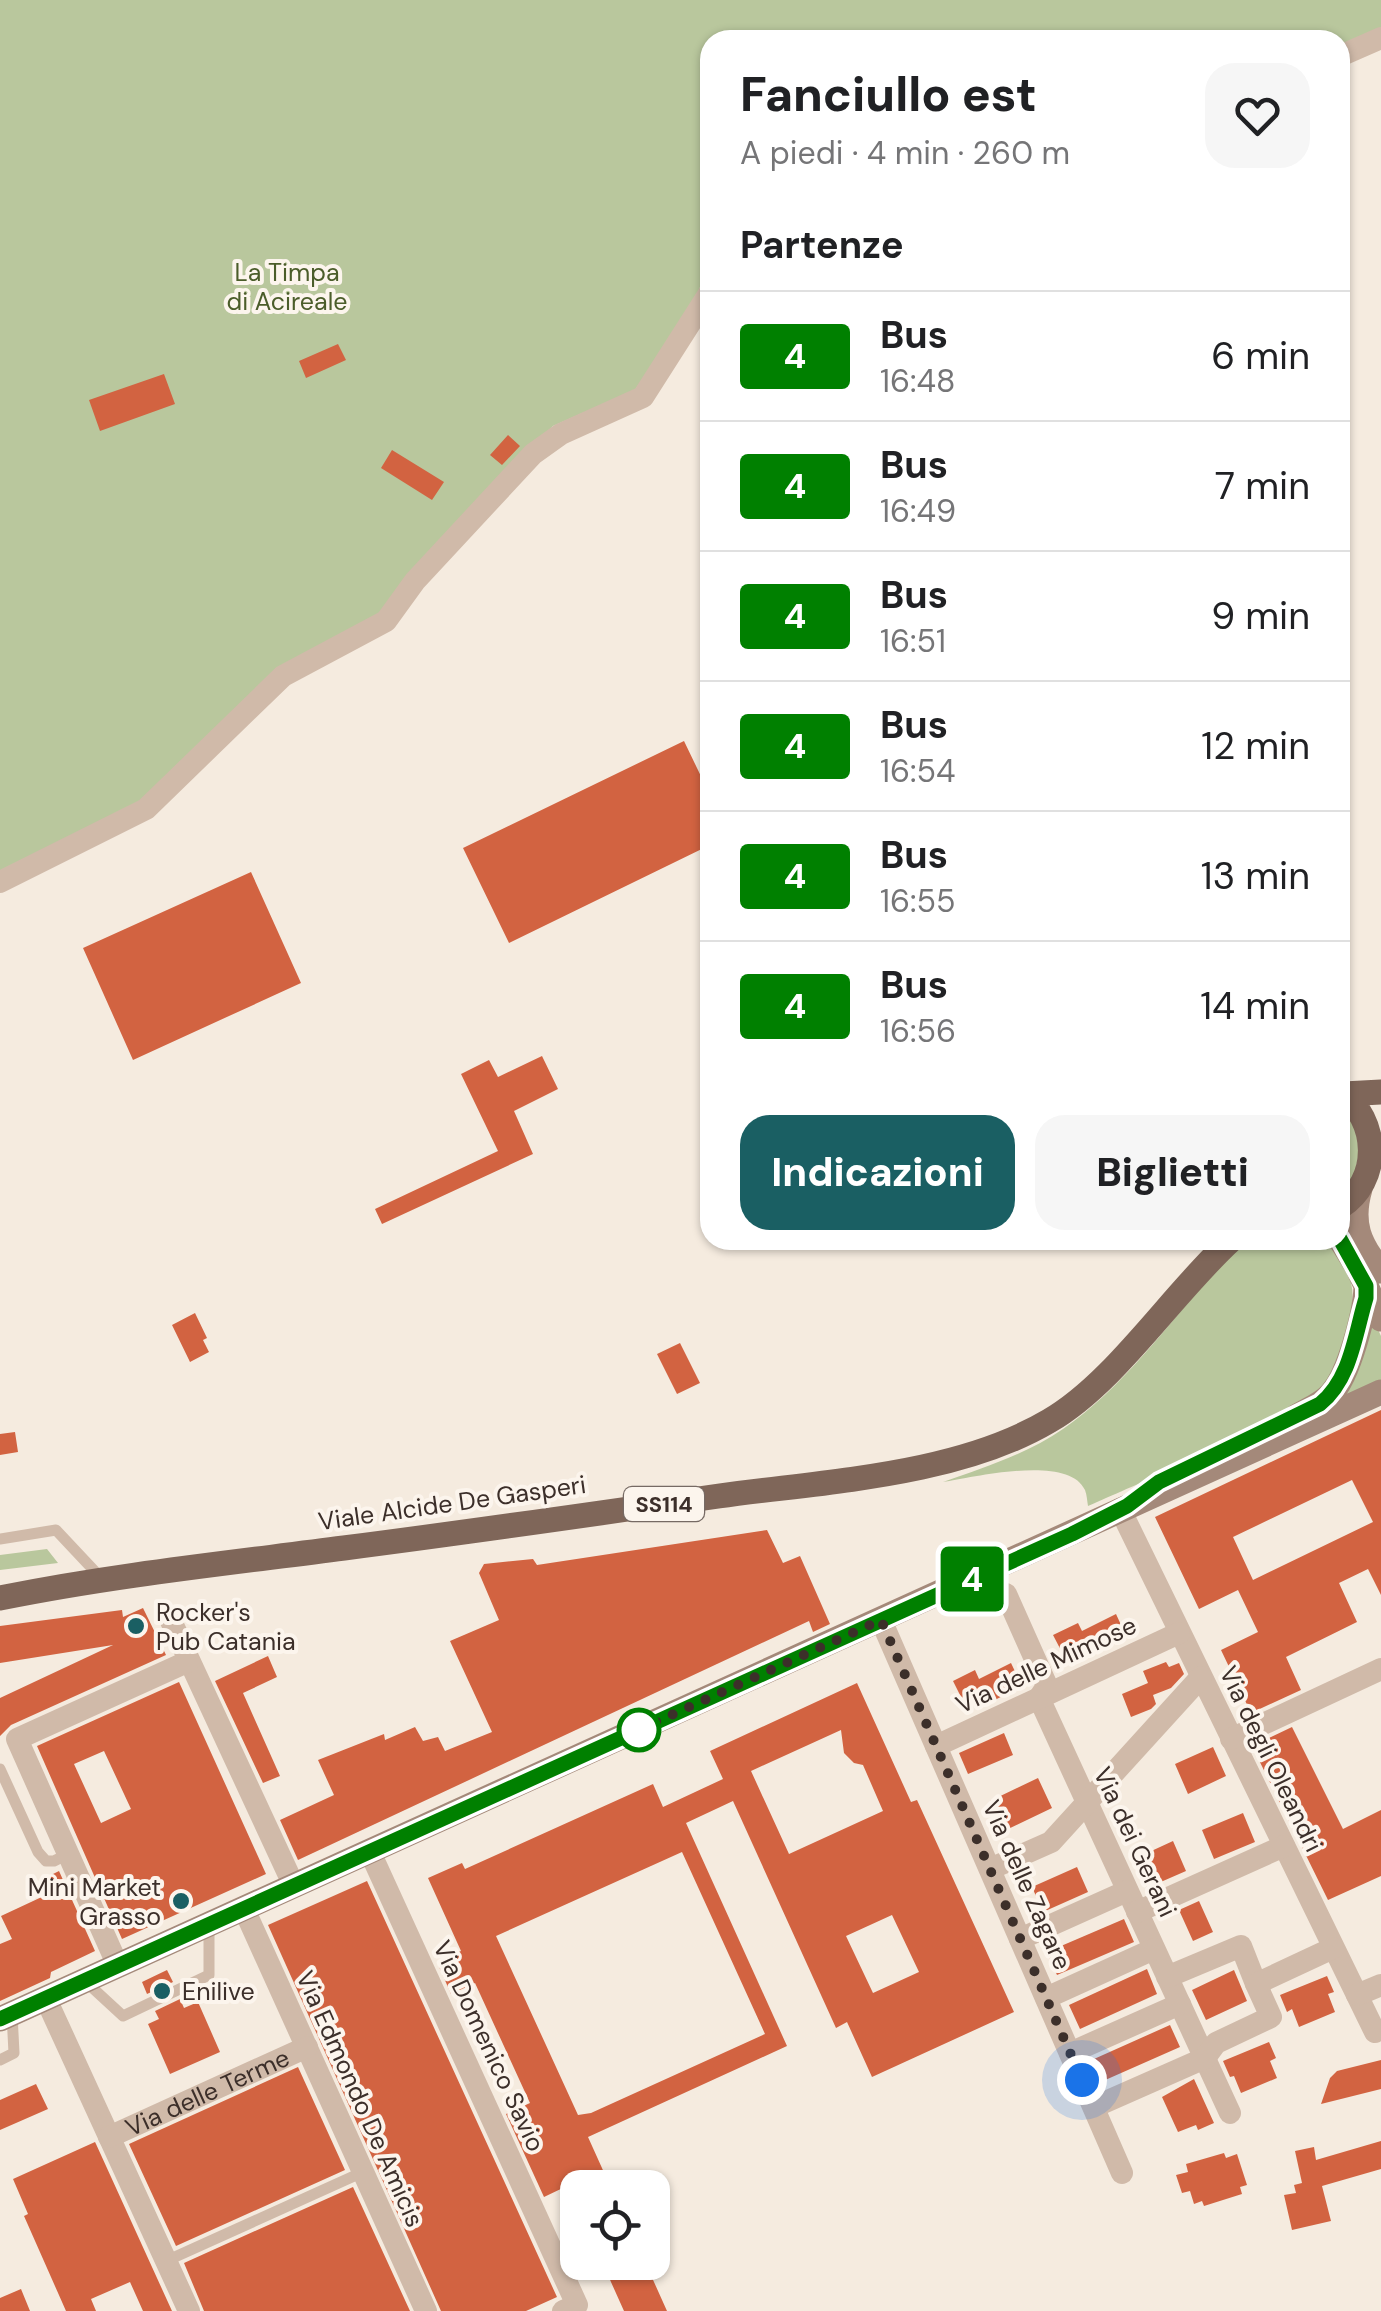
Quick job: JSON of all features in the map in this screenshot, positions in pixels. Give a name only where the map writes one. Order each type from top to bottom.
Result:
[{"type":"main road","points":[[1350,1094],[1381,1092]]},
{"type":"main road","points":[[1350,1103],[1376,1132],[1371,1165],[1360,1189],[1350,1198]]},
{"type":"main road","points":[[1198,1270],[1211,1250]]},
{"type":"main road","points":[[1198,1270],[1219,1250]]},
{"type":"main road","name":"Viale Alcide De Gasperi","points":[[0,1594],[888,1472],[984,1451],[1054,1418],[1099,1382],[1198,1270]]},
{"type":"street","points":[[1350,52],[1381,38]]},
{"type":"street","points":[[0,882],[146,809],[283,676],[386,620],[415,581],[533,454],[560,434],[643,398],[700,308]]},
{"type":"street","points":[[1360,1189],[1354,1210],[1356,1230],[1374,1279],[1381,1319]]},
{"type":"street","points":[[1349,1250],[1374,1279]]},
{"type":"street","points":[[1123,1507],[1159,1482],[1293,1418],[1331,1394],[1346,1368],[1374,1279]]},
{"type":"street","points":[[6,2016],[1381,1392]]},
{"type":"street","name":"Via degli Oleandri","points":[[1123,1507],[1179,1633],[1375,2032]]},
{"type":"street","name":"Via dei Gerani","points":[[1006,1594],[1047,1686],[1039,1698],[1230,2113]]},
{"type":"street","name":"Via delle Zagare","points":[[881,1620],[1122,2173]]},
{"type":"street","points":[[171,1621],[294,1886]]},
{"type":"street","name":"Via delle Mimose","points":[[936,1746],[1179,1633]]},
{"type":"street","points":[[118,1966],[17,1739],[189,1661]]},
{"type":"street","points":[[1231,1739],[1381,1669]]},
{"type":"street","points":[[990,1869],[1051,1842],[1201,1677]]},
{"type":"street","points":[[1020,1939],[1284,1846]]},
{"type":"street","name":"Via Domenico Savio","points":[[370,1852],[577,2304],[563,2311]]},
{"type":"street","name":"Via Edmondo De Amicis","points":[[244,1909],[426,2311]]},
{"type":"street","points":[[1094,2107],[1205,2058],[1216,2043],[1271,2017],[1240,1946],[1167,1977]]},
{"type":"street","points":[[1256,1984],[1333,1948]]},
{"type":"street","points":[[1046,1998],[1154,1950]]},
{"type":"street","points":[[1356,1995],[1381,1985]]},
{"type":"street","points":[[46,1999],[189,2311]]},
{"type":"street","points":[[1070,2053],[1180,2004]]},
{"type":"street","name":"Via delle Terme","points":[[109,2137],[306,2047]]},
{"type":"lane","points":[[0,1539],[56,1530],[102,1579]]},
{"type":"lane","points":[[0,1769],[46,1860],[54,1862],[68,1854]]},
{"type":"lane","points":[[86,1981],[123,2016],[209,1975],[210,1924]]},
{"type":"lane","points":[[0,2060],[14,2053],[6,2016]]},
{"type":"lane","points":[[166,2261],[363,2172]]},
{"type":"green space","name":"La Timpa di Acireale","points":[[0,0],[1381,0],[1381,28],[1350,43],[1350,30],[700,30],[700,287],[635,390],[553,426],[381,615],[290,665],[143,800],[0,878]]},
{"type":"green space","points":[[1350,1119],[1362,1139],[1350,1182]]},
{"type":"green space","points":[[1233,1250],[1332,1250],[1341,1260],[1350,1280],[1351,1314],[1334,1374],[1316,1394],[1256,1429],[1088,1506],[1085,1490],[1076,1479],[1060,1473],[1020,1471],[943,1482],[1035,1446],[1088,1410],[1135,1364]]},
{"type":"green space","points":[[1371,1315],[1381,1336],[1381,1380],[1345,1397]]},
{"type":"green space","points":[[47,1549],[58,1563],[0,1570],[0,1555]]},
{"type":"building","points":[[338,344],[346,360],[306,378],[299,361]]},
{"type":"building","points":[[164,374],[175,404],[100,431],[89,400]]},
{"type":"building","points":[[508,435],[520,446],[502,465],[490,455]]},
{"type":"building","points":[[392,450],[444,482],[432,500],[381,468]]},
{"type":"building","points":[[684,741],[700,774],[700,850],[509,943],[463,848]]},
{"type":"building","points":[[251,872],[301,983],[133,1060],[83,948]]},
{"type":"building","points":[[542,1056],[558,1089],[514,1111],[533,1154],[382,1224],[375,1209],[498,1151],[461,1074],[489,1060],[498,1077]]},
{"type":"building","points":[[195,1313],[209,1352],[190,1362],[172,1325]]},
{"type":"building","points":[[680,1343],[700,1383],[677,1394],[657,1354]]},
{"type":"building","points":[[1381,1410],[1381,1595],[1368,1569],[1339,1583],[1357,1622],[1286,1657],[1301,1690],[1251,1713],[1221,1650],[1258,1632],[1238,1590],[1199,1609],[1155,1517]],"holes":[[[1352,1480],[1373,1522],[1253,1580],[1233,1537]]]},
{"type":"building","points":[[15,1432],[18,1452],[0,1455],[0,1434]]},
{"type":"building","points":[[767,1530],[783,1563],[800,1556],[830,1624],[813,1632],[809,1621],[298,1860],[280,1820],[334,1795],[318,1760],[384,1734],[385,1740],[415,1727],[423,1741],[438,1737],[445,1751],[492,1732],[450,1641],[499,1620],[479,1573],[484,1564],[533,1559],[537,1565]]},
{"type":"building","points":[[143,1608],[166,1655],[11,1725],[0,1736],[0,1698],[113,1645],[0,1663],[0,1626],[122,1610],[123,1617]]},
{"type":"building","points":[[1116,1614],[1127,1638],[1094,1654],[1090,1648],[1066,1660],[1053,1635],[1078,1623],[1082,1631]]},
{"type":"building","points":[[268,1656],[277,1677],[243,1693],[280,1776],[263,1783],[215,1681]]},
{"type":"building","points":[[1166,1662],[1169,1667],[1179,1663],[1184,1674],[1171,1688],[1153,1695],[1156,1704],[1151,1709],[1131,1717],[1122,1694],[1148,1683],[1143,1671]]},
{"type":"building","points":[[1011,1663],[1022,1686],[991,1702],[987,1694],[965,1705],[953,1681],[975,1670],[979,1679]]},
{"type":"building","points":[[179,1682],[266,1874],[122,1939],[37,1746]],"holes":[[[104,1751],[131,1809],[101,1823],[74,1764]]]},
{"type":"building","points":[[857,1683],[911,1802],[917,1800],[1014,2012],[872,2077],[847,2022],[836,2028],[733,1801],[686,1823],[787,2046],[588,2137],[603,2170],[560,2170],[560,2189],[544,2197],[506,2114],[530,2103],[475,1983],[451,1994],[437,1962],[461,1951],[428,1878],[462,1863],[465,1869],[653,1784],[663,1807],[723,1779],[710,1751]],"holes":[[[841,1730],[844,1753],[854,1763],[863,1765],[883,1811],[789,1854],[751,1771]],[[682,1852],[765,2034],[591,2113],[578,2115],[496,1936]],[[892,1915],[919,1972],[873,1993],[846,1936]]]},
{"type":"building","points":[[1292,1727],[1343,1829],[1381,1810],[1381,1876],[1328,1900],[1252,1746]]},
{"type":"building","points":[[1004,1733],[1013,1755],[968,1774],[959,1753]]},
{"type":"building","points":[[1213,1747],[1226,1776],[1188,1794],[1175,1764]]},
{"type":"building","points":[[1038,1778],[1052,1808],[1004,1831],[990,1801]]},
{"type":"building","points":[[1243,1813],[1255,1842],[1214,1859],[1202,1830]]},
{"type":"building","points":[[1173,1841],[1186,1871],[1147,1888],[1134,1859]]},
{"type":"building","points":[[1077,1867],[1088,1892],[1043,1912],[1032,1887]]},
{"type":"building","points":[[59,1871],[95,1951],[0,2001],[0,1944],[12,1939],[1,1916],[46,1895],[39,1881]]},
{"type":"building","points":[[367,1881],[557,2297],[526,2311],[441,2311],[268,1925]]},
{"type":"building","points":[[1199,1901],[1213,1932],[1193,1941],[1179,1910]]},
{"type":"building","points":[[1124,1919],[1134,1942],[1057,1975],[1047,1952]]},
{"type":"building","points":[[1147,1969],[1157,1994],[1080,2029],[1069,2005]]},
{"type":"building","points":[[167,1970],[173,1982],[147,1994],[142,1982]]},
{"type":"building","points":[[1234,1970],[1247,2001],[1206,2020],[1192,1990]]},
{"type":"building","points":[[1327,1976],[1334,1992],[1328,1994],[1335,2012],[1299,2027],[1292,2009],[1287,2012],[1280,1995]]},
{"type":"building","points":[[180,1999],[184,2008],[198,2002],[220,2052],[170,2074],[148,2024],[159,2019],[155,2011]]},
{"type":"building","points":[[1170,2025],[1180,2047],[1103,2081],[1094,2059]]},
{"type":"building","points":[[1269,2042],[1276,2058],[1270,2061],[1277,2078],[1241,2093],[1223,2061]]},
{"type":"building","points":[[1381,2060],[1381,2089],[1321,2104],[1330,2078],[1337,2071]]},
{"type":"building","points":[[298,2067],[345,2170],[176,2246],[129,2144]]},
{"type":"building","points":[[1194,2079],[1214,2123],[1178,2132],[1162,2097]]},
{"type":"building","points":[[36,2084],[48,2109],[0,2130],[0,2100]]},
{"type":"building","points":[[1381,2141],[1381,2169],[1322,2186],[1331,2221],[1292,2230],[1284,2195],[1296,2193],[1294,2185],[1302,2183],[1295,2151],[1314,2147],[1316,2160]]},
{"type":"building","points":[[95,2142],[172,2311],[143,2311],[130,2282],[91,2299],[96,2311],[66,2311],[24,2216],[28,2214],[13,2179]]},
{"type":"building","points":[[1224,2153],[1226,2158],[1237,2154],[1247,2185],[1240,2187],[1242,2194],[1204,2206],[1202,2201],[1194,2204],[1190,2191],[1182,2193],[1176,2175],[1188,2172],[1186,2164]]},
{"type":"building","points":[[353,2187],[410,2311],[204,2311],[184,2263]]},
{"type":"building","points":[[610,2280],[653,2280],[667,2311],[624,2311]]},
{"type":"building","points":[[21,2289],[30,2311],[0,2311],[0,2298]]},
{"type":"bus line","name":"4","points":[[0,2019],[1072,1534],[1127,1506],[1159,1482],[1320,1404],[1331,1394],[1346,1368],[1366,1298],[1366,1286],[1348,1250]]},
{"type":"place","name":"Rocker's Pub Catania","points":[[136,1626]]},
{"type":"place","name":"Mini Market Grasso","points":[[181,1901]]},
{"type":"place","name":"Enilive","points":[[162,1991]]},
{"type":"route","points":[[639,1730],[623,1737],[881,1620],[1082,2080]]}]
